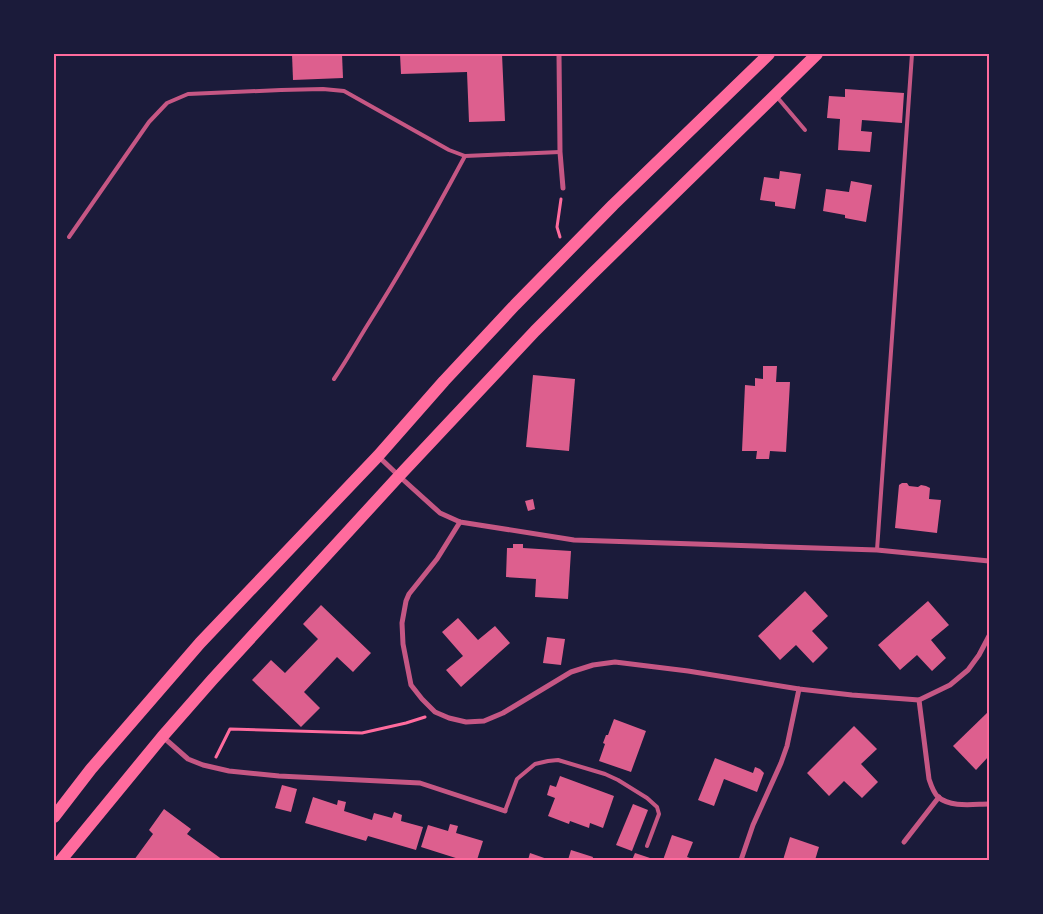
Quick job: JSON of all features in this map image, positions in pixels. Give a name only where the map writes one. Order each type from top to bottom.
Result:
[{"type":"main road","points":[[54,817],[91,770],[200,643],[378,456],[495,326],[565,254],[769,54]]},
{"type":"main road","points":[[61,860],[162,737],[212,680],[535,331],[818,54]]},
{"type":"street","points":[[559,54],[560,152],[563,188]]},
{"type":"street","points":[[378,456],[440,513],[460,522],[574,540],[877,550],[989,561]]},
{"type":"street","points":[[460,522],[437,559],[410,594],[406,601],[402,623],[403,644],[411,685],[435,712],[466,722],[484,721],[503,713],[571,672],[593,665],[615,662],[688,671],[799,689],[919,700],[950,684],[968,670],[989,636]]},
{"type":"street","points":[[741,860],[753,825],[782,762],[799,689]]},
{"type":"street","points":[[919,700],[929,779],[933,790],[939,797],[949,802],[989,804]]},
{"type":"street","points":[[162,737],[188,759],[202,765],[229,771],[279,776],[420,783],[505,811]]},
{"type":"street","points":[[904,842],[939,797]]},
{"type":"lane","points":[[877,550],[912,54]]},
{"type":"lane","points":[[70,237],[149,122],[166,103],[188,94],[323,89],[344,91],[449,150],[465,156],[560,152]]},
{"type":"lane","points":[[775,95],[805,130]]},
{"type":"lane","points":[[334,379],[344,366],[392,287],[465,156]]},
{"type":"lane","points":[[505,811],[517,779],[535,764],[558,760],[605,774],[647,798],[656,807],[659,814],[647,846]]},
{"type":"path","points":[[563,188],[557,227],[565,254]]},
{"type":"path","points":[[211,767],[230,729],[362,733],[406,723],[438,713]]},
{"type":"building","points":[[292,54],[342,54],[343,78],[293,80]]},
{"type":"building","points":[[400,54],[502,54],[505,121],[469,122],[467,72],[401,74]]},
{"type":"building","points":[[845,89],[904,93],[902,123],[862,120],[861,131],[872,132],[870,152],[838,150],[840,119],[827,118],[829,96],[845,97]]},
{"type":"building","points":[[780,171],[801,174],[795,209],[775,206],[775,202],[760,200],[764,177],[779,179]]},
{"type":"building","points":[[851,181],[872,185],[866,222],[845,218],[845,215],[823,211],[826,189],[849,192]]},
{"type":"building","points":[[763,366],[777,366],[776,382],[790,382],[786,452],[770,451],[769,459],[756,459],[757,451],[742,451],[745,385],[755,386],[755,378],[763,379]]},
{"type":"building","points":[[533,375],[575,379],[569,451],[526,447]]},
{"type":"building","points":[[907,483],[909,486],[926,486],[930,488],[929,499],[941,500],[937,533],[895,528],[899,485]]},
{"type":"building","points":[[533,499],[535,509],[528,511],[525,501]]},
{"type":"building","points":[[513,544],[523,544],[523,548],[571,551],[568,599],[535,597],[536,579],[506,577],[507,548],[513,548]]},
{"type":"building","points":[[805,591],[828,616],[812,631],[828,648],[813,663],[796,645],[780,660],[758,636]]},
{"type":"building","points":[[928,601],[949,625],[931,640],[946,658],[932,671],[917,655],[900,670],[878,645]]},
{"type":"building","points":[[321,605],[371,653],[353,672],[337,657],[304,692],[320,708],[301,727],[252,680],[271,660],[285,673],[318,639],[303,624]]},
{"type":"building","points":[[458,618],[478,640],[495,626],[510,643],[461,687],[446,670],[463,656],[442,632]]},
{"type":"building","points":[[547,637],[565,639],[561,665],[543,663]]},
{"type":"building","points":[[989,711],[989,756],[976,770],[953,746]]},
{"type":"building","points":[[614,719],[646,731],[631,772],[599,761],[605,744],[603,743]]},
{"type":"building","points":[[854,726],[877,749],[861,764],[878,782],[862,798],[844,781],[829,796],[807,773]]},
{"type":"building","points":[[715,758],[753,773],[755,767],[760,769],[764,773],[757,792],[724,779],[714,806],[698,800]]},
{"type":"building","points":[[560,776],[614,796],[603,828],[590,823],[589,828],[570,821],[569,824],[548,816],[555,798],[547,795],[550,785],[556,787]]},
{"type":"building","points":[[282,785],[297,789],[291,812],[275,808]]},
{"type":"building","points":[[313,797],[337,805],[338,800],[346,802],[344,811],[372,820],[374,813],[392,818],[394,812],[402,815],[401,821],[423,827],[416,850],[368,836],[366,841],[305,823]]},
{"type":"building","points":[[633,804],[648,810],[632,851],[616,845]]},
{"type":"building","points":[[164,809],[191,829],[187,834],[223,860],[134,860],[153,834],[149,830]]},
{"type":"building","points":[[450,824],[458,826],[456,833],[483,841],[477,860],[462,860],[421,847],[428,825],[448,831]]},
{"type":"building","points":[[672,835],[693,842],[687,857],[696,860],[663,860]]},
{"type":"building","points":[[790,837],[819,847],[815,860],[783,860]]},
{"type":"building","points":[[571,850],[593,857],[592,860],[568,860]]},
{"type":"building","points":[[530,853],[550,860],[528,860]]},
{"type":"building","points":[[635,853],[656,860],[632,860]]}]
